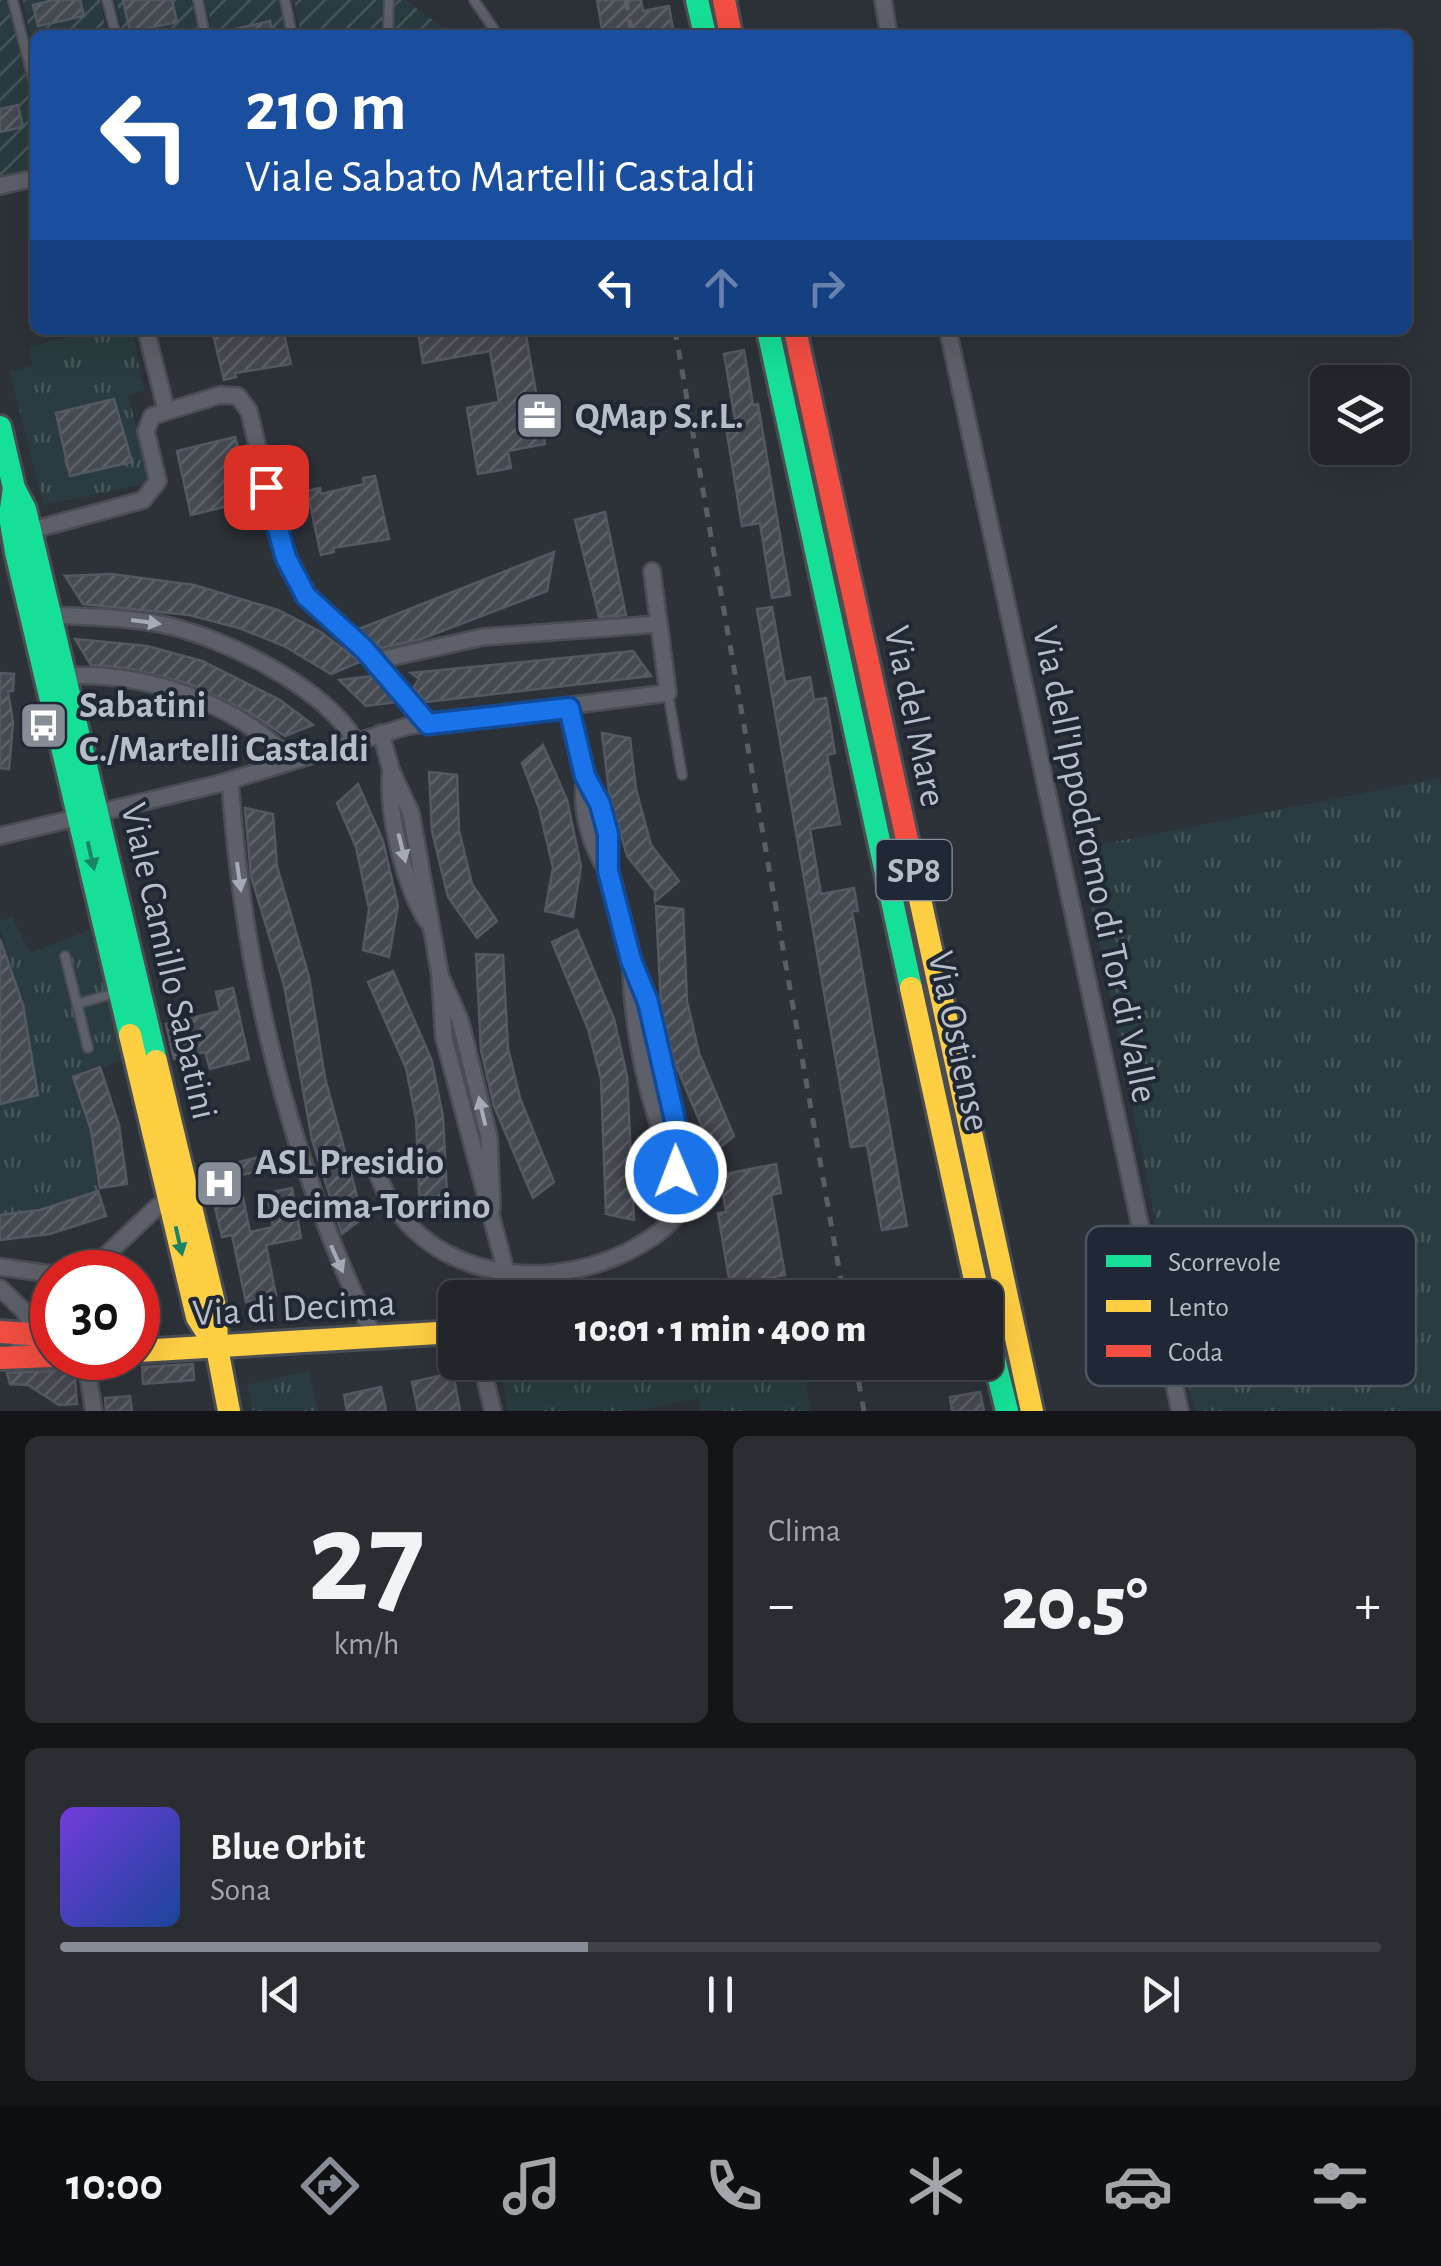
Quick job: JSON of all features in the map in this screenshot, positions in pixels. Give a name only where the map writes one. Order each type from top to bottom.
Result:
[{"type":"street","points":[[697,0],[704,30]]},
{"type":"street","points":[[724,0],[731,30]]},
{"type":"street","points":[[883,0],[888,30]]},
{"type":"street","points":[[0,186],[30,179]]},
{"type":"street","points":[[147,335],[166,409]]},
{"type":"street","name":"Via Ostiense","points":[[769,335],[967,1280]]},
{"type":"street","name":"Via del Mare","points":[[796,335],[1032,1411]]},
{"type":"street","name":"Via dell'Ippodromo di Tor di Valle","points":[[949,335],[1140,1226]]},
{"type":"street","points":[[29,531],[148,497],[158,481],[146,427],[152,416],[228,394],[245,403],[278,534],[295,578],[312,603],[375,661],[428,724]]},
{"type":"street","name":"Viale Camillo Sabatini","points":[[0,427],[14,488],[25,509],[64,676],[122,990],[197,1317],[216,1348]]},
{"type":"street","name":"Viale Camillo Sabatini","points":[[14,488],[10,516],[16,552],[91,818],[216,1311],[216,1348]]},
{"type":"street","points":[[0,836],[91,818],[381,733],[668,693],[652,571]]},
{"type":"street","points":[[49,615],[144,621],[205,638],[313,695],[339,718],[355,740]]},
{"type":"street","points":[[375,661],[494,636],[659,624]]},
{"type":"street","points":[[64,676],[115,678],[179,693],[242,722],[291,760]]},
{"type":"street","points":[[378,1175],[398,1217],[423,1241],[462,1260],[508,1272],[580,1268],[634,1248],[678,1212],[676,1172],[654,1112],[631,994],[631,960],[608,871],[593,842],[585,812],[585,776],[569,708]]},
{"type":"street","points":[[381,733],[390,770],[392,813],[414,897],[428,922],[440,976],[460,1020],[489,1138],[492,1207],[510,1280]]},
{"type":"street","points":[[230,780],[243,903],[287,1120],[316,1207],[374,1337]]},
{"type":"street","points":[[112,1250],[158,1206]]},
{"type":"street","points":[[0,1267],[30,1271]]},
{"type":"street","points":[[0,1288],[28,1317],[30,1334],[24,1348],[5,1358]]},
{"type":"street","points":[[0,1332],[30,1334]]},
{"type":"street","name":"Via di Decima","points":[[160,1350],[438,1333]]},
{"type":"street","points":[[216,1348],[229,1411]]},
{"type":"street","points":[[5,1358],[30,1357]]},
{"type":"street","points":[[89,1380],[94,1411]]},
{"type":"street","points":[[485,1380],[492,1411]]},
{"type":"street","points":[[997,1380],[1006,1411]]},
{"type":"street","name":"Via dell'Ippodromo di Tor di Valle","points":[[1175,1386],[1180,1411]]},
{"type":"lane","points":[[108,0],[115,30]]},
{"type":"lane","points":[[198,0],[204,30]]},
{"type":"lane","points":[[284,0],[291,30]]},
{"type":"lane","points":[[388,30],[389,0]]},
{"type":"lane","points":[[474,0],[495,30]]},
{"type":"lane","points":[[14,1],[30,67]]},
{"type":"lane","points":[[668,693],[682,775]]},
{"type":"lane","points":[[66,956],[88,1048]]},
{"type":"lane","points":[[78,1004],[122,990]]},
{"type":"green space","points":[[0,0],[9,0],[30,93],[30,172],[0,177]]},
{"type":"green space","points":[[23,0],[100,0],[106,30],[30,30],[30,34]]},
{"type":"green space","points":[[116,0],[191,0],[198,30],[122,30]]},
{"type":"green space","points":[[205,0],[279,0],[286,30],[213,30]]},
{"type":"green space","points":[[294,0],[384,0],[381,30],[300,30]]},
{"type":"green space","points":[[394,0],[405,0],[446,30],[393,30]]},
{"type":"green space","points":[[81,335],[133,335],[144,390],[128,395],[150,483],[43,505],[10,372],[33,365],[29,347]]},
{"type":"green space","points":[[1441,778],[1441,1411],[1194,1411],[1189,1386],[1416,1386],[1416,1226],[1157,1226],[1084,868],[1104,844]]},
{"type":"green space","points":[[12,917],[30,953],[90,930],[122,1060],[73,1077],[91,1130],[98,1191],[40,1210],[0,1215],[0,1103],[38,1094],[23,1005],[0,929],[0,921]]},
{"type":"green space","points":[[309,1371],[318,1411],[253,1411],[247,1385]]},
{"type":"green space","points":[[502,1380],[806,1380],[810,1411],[701,1411],[698,1398],[635,1411],[507,1411]]},
{"type":"building","points":[[80,0],[84,16],[38,26],[33,5]]},
{"type":"building","points":[[123,0],[172,0],[177,22],[130,30]]},
{"type":"building","points":[[597,0],[641,0],[643,11],[669,6],[673,30],[602,30]]},
{"type":"building","points":[[270,21],[272,30],[231,30]]},
{"type":"building","points":[[18,105],[23,127],[0,132],[0,109]]},
{"type":"building","points":[[213,335],[284,335],[291,364],[235,373],[236,377],[224,380]]},
{"type":"building","points":[[418,335],[526,335],[545,444],[508,451],[511,468],[478,474],[467,408],[499,402],[490,351],[423,363]]},
{"type":"building","points":[[744,350],[753,405],[758,404],[790,595],[772,598],[760,523],[742,526],[727,433],[737,431],[724,354]]},
{"type":"building","points":[[114,399],[132,462],[70,476],[56,413]]},
{"type":"building","points":[[235,437],[253,500],[191,515],[177,451]]},
{"type":"building","points":[[375,476],[389,539],[333,548],[334,552],[321,555],[307,491],[320,488],[321,494],[364,484],[363,478]]},
{"type":"building","points":[[605,512],[626,615],[599,617],[575,520]]},
{"type":"building","points":[[554,552],[547,591],[421,639],[381,648],[359,629]]},
{"type":"building","points":[[111,574],[194,585],[278,610],[321,632],[360,662],[331,674],[284,646],[239,628],[189,615],[83,604],[65,576]]},
{"type":"building","points":[[772,607],[785,682],[810,677],[814,700],[826,698],[835,753],[827,755],[840,824],[810,829],[821,894],[854,888],[858,911],[852,911],[907,1226],[882,1230],[867,1145],[851,1147],[757,609]]},
{"type":"building","points":[[75,639],[147,646],[202,661],[280,700],[313,725],[285,736],[249,712],[190,684],[127,668],[91,665]]},
{"type":"building","points":[[633,651],[651,676],[426,702],[413,688],[419,679],[411,673]]},
{"type":"building","points":[[0,673],[14,674],[13,691],[8,691],[13,723],[9,769],[0,768]]},
{"type":"building","points":[[373,676],[396,702],[366,706],[339,680]]},
{"type":"building","points":[[602,733],[630,738],[636,789],[651,845],[679,881],[655,902],[655,891],[627,856],[609,792]]},
{"type":"building","points":[[543,745],[567,800],[581,866],[573,917],[545,911],[553,868],[539,808],[522,763]]},
{"type":"building","points":[[429,772],[457,775],[459,830],[472,884],[497,921],[477,938],[448,897],[432,831]]},
{"type":"building","points":[[358,784],[383,841],[398,906],[389,957],[363,950],[369,909],[356,847],[337,803]]},
{"type":"building","points":[[245,808],[273,814],[277,866],[309,977],[325,1078],[363,1218],[342,1234],[312,1140],[284,985],[251,876]]},
{"type":"building","points":[[656,906],[683,909],[687,1001],[699,1053],[734,1136],[713,1153],[673,1058],[661,1006]]},
{"type":"building","points":[[577,930],[614,1019],[627,1076],[634,1220],[606,1214],[601,1079],[588,1029],[552,942]]},
{"type":"building","points":[[0,939],[23,1005],[38,1095],[0,1104]]},
{"type":"building","points":[[476,954],[503,955],[508,1048],[520,1098],[554,1182],[533,1198],[494,1106],[481,1050]]},
{"type":"building","points":[[393,971],[432,1061],[443,1117],[448,1214],[420,1210],[416,1119],[406,1068],[368,982]]},
{"type":"building","points":[[233,988],[249,1059],[210,1069],[205,1052],[174,1059],[166,1024],[220,1011],[216,992]]},
{"type":"building","points":[[100,1067],[119,1125],[127,1184],[100,1188],[91,1130],[73,1077]]},
{"type":"building","points":[[259,1157],[262,1170],[210,1183],[207,1170]]},
{"type":"building","points":[[776,1164],[781,1193],[771,1195],[785,1275],[729,1280],[718,1213],[726,1212],[720,1175]]},
{"type":"building","points":[[292,1188],[301,1238],[266,1245],[276,1295],[246,1302],[232,1235],[222,1237],[214,1203],[243,1197],[250,1232],[273,1227],[267,1193]]},
{"type":"building","points":[[98,1191],[106,1216],[50,1234],[0,1240],[0,1215],[40,1210]]},
{"type":"building","points":[[193,1364],[194,1380],[143,1384],[143,1380],[160,1380],[160,1366]]},
{"type":"building","points":[[30,1372],[30,1380],[75,1380],[77,1404],[59,1405],[28,1385],[10,1384],[7,1373]]},
{"type":"building","points":[[438,1376],[438,1380],[454,1380],[460,1411],[418,1411],[412,1382]]},
{"type":"building","points":[[381,1387],[386,1411],[347,1411],[344,1395]]},
{"type":"building","points":[[980,1392],[984,1411],[952,1411],[950,1397]]},
{"type":"building","points":[[130,1396],[132,1411],[106,1411],[105,1398]]},
{"type":"railway","points":[[626,0],[631,30]]},
{"type":"railway","points":[[676,335],[841,1280]]},
{"type":"railway","points":[[858,1380],[864,1411]]},
{"type":"traffic: fast","points":[[697,0],[704,30]]},
{"type":"traffic: fast","points":[[769,335],[911,988]]},
{"type":"traffic: fast","points":[[0,427],[14,488],[25,509],[156,1061]]},
{"type":"traffic: fast","points":[[14,488],[10,516],[16,552],[130,1035]]},
{"type":"traffic: fast","points":[[999,1380],[1007,1411]]},
{"type":"traffic: slow","points":[[913,867],[1032,1411]]},
{"type":"traffic: slow","points":[[911,988],[975,1280]]},
{"type":"traffic: slow","points":[[130,1035],[197,1317],[217,1348]]},
{"type":"traffic: slow","points":[[156,1061],[216,1311],[217,1348],[229,1411]]},
{"type":"traffic: slow","points":[[160,1350],[438,1333]]},
{"type":"traffic: jam","points":[[724,0],[730,30]]},
{"type":"traffic: jam","points":[[796,335],[913,867]]},
{"type":"traffic: jam","points":[[0,1332],[30,1334]]},
{"type":"traffic: jam","points":[[0,1358],[30,1357]]},
{"type":"place","name":"QMap S.r.L.","points":[[540,415]]},
{"type":"place","name":"Sabatini C./Martelli Castaldi","points":[[44,726]]},
{"type":"place","name":"ASL Presidio Decima-Torrino","points":[[220,1183]]},
{"type":"route","points":[[266,487],[286,558],[306,596],[364,649],[428,724],[569,708],[585,776],[600,804],[608,834],[608,871],[631,960],[648,1002],[679,1140],[676,1172]]}]
